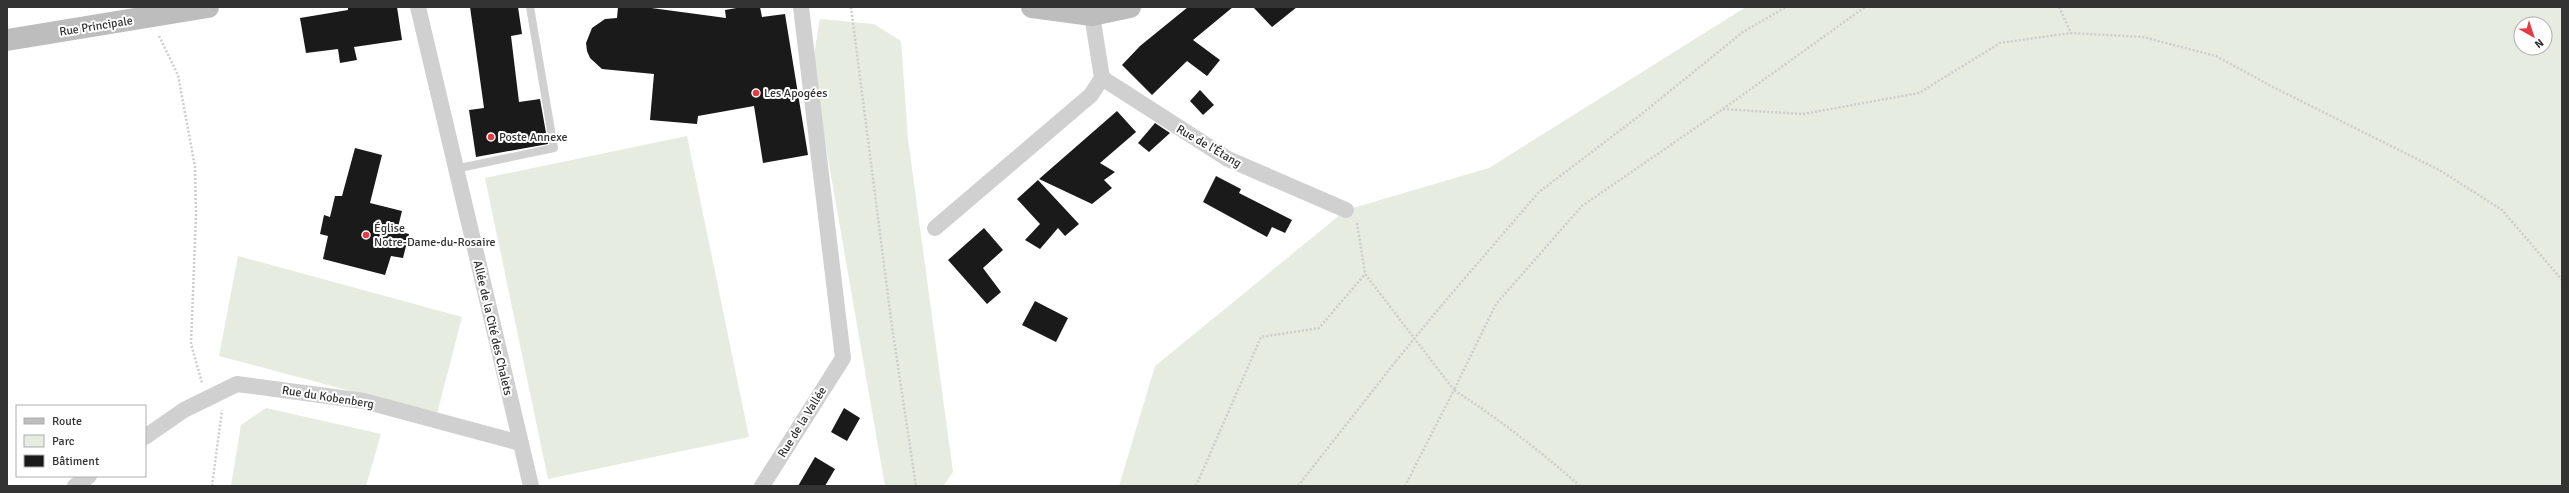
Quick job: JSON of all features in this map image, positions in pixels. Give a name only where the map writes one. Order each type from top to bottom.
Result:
[{"type":"main road","name":"Rue Principale","points":[[7,40],[208,7]]},
{"type":"main road","points":[[1032,7],[1092,15],[1130,7]]},
{"type":"street","name":"Allée de la Cité des Chalets","points":[[418,7],[531,486]]},
{"type":"street","name":"Rue de la Vallée","points":[[762,486],[843,358],[801,7]]},
{"type":"street","points":[[935,228],[1091,95],[1102,78],[1092,15]]},
{"type":"street","name":"Rue de l'Étang","points":[[1102,78],[1228,159],[1346,210]]},
{"type":"street","name":"Rue du Kobenberg","points":[[146,436],[184,410],[206,399],[224,396],[237,384],[364,401],[520,443]]},
{"type":"street","points":[[75,486],[88,477]]},
{"type":"lane","points":[[455,168],[554,148],[530,7]]},
{"type":"path","points":[[851,7],[892,327],[916,486]]},
{"type":"path","points":[[1298,486],[1441,306],[1539,192],[1743,32],[1786,7]]},
{"type":"path","points":[[1405,486],[1496,304],[1582,206],[1723,109],[1865,7]]},
{"type":"path","points":[[2059,7],[2071,33]]},
{"type":"path","points":[[150,17],[178,75],[195,167],[196,215],[191,344],[206,399]]},
{"type":"path","points":[[1723,109],[1803,114],[1919,93],[2000,43],[2071,33],[2143,37],[2216,56],[2273,87],[2447,175],[2502,210],[2562,280]]},
{"type":"path","points":[[1346,210],[1356,217],[1365,274],[1454,390],[1495,417],[1548,458],[1580,486]]},
{"type":"path","points":[[1196,486],[1261,337],[1319,328],[1365,274]]},
{"type":"path","points":[[212,486],[224,396]]},
{"type":"green space","points":[[1746,7],[2562,7],[2562,486],[1119,486],[1155,366],[1346,210],[1489,168]]},
{"type":"green space","points":[[820,19],[874,24],[901,41],[908,139],[953,472],[943,486],[885,486],[812,66]]},
{"type":"green space","points":[[687,136],[749,437],[548,479],[485,178]]},
{"type":"green space","points":[[238,256],[462,317],[437,414],[219,356]]},
{"type":"green space","points":[[266,408],[381,434],[366,486],[231,486],[241,425]]},
{"type":"building","points":[[348,7],[397,7],[402,40],[354,47],[357,60],[340,63],[338,49],[306,53],[300,18],[348,10]]},
{"type":"building","points":[[470,7],[518,7],[522,34],[511,36],[519,102],[540,99],[548,144],[476,157],[469,110],[484,108]]},
{"type":"building","name":"Les Apogées","points":[[618,7],[644,7],[726,18],[725,10],[742,7],[760,7],[762,17],[785,14],[808,155],[763,163],[754,106],[698,116],[697,124],[650,120],[654,74],[602,69],[590,58],[587,51],[586,43],[592,28],[605,19],[617,18]]},
{"type":"building","points":[[1188,7],[1233,7],[1193,40],[1220,60],[1207,76],[1187,61],[1152,95],[1122,65],[1140,46]]},
{"type":"building","points":[[1253,7],[1297,7],[1272,27]]},
{"type":"building","points":[[1200,90],[1214,105],[1203,115],[1190,101]]},
{"type":"building","points":[[1117,111],[1136,132],[1100,163],[1115,172],[1104,180],[1112,188],[1092,204],[1039,179]]},
{"type":"building","points":[[1155,123],[1170,133],[1149,152],[1138,143]]},
{"type":"building","name":"Église Notre-Dame-du-Rosaire","points":[[355,148],[382,155],[370,203],[402,211],[397,231],[409,234],[403,258],[391,256],[385,275],[323,259],[328,236],[320,234],[324,215],[330,217],[335,196],[342,196]]},
{"type":"building","points":[[1216,176],[1241,189],[1239,193],[1292,220],[1285,233],[1272,227],[1267,237],[1203,202]]},
{"type":"building","points":[[1038,180],[1079,224],[1065,236],[1058,228],[1040,249],[1025,240],[1040,224],[1017,199]]},
{"type":"building","points":[[984,228],[1003,250],[983,268],[1001,292],[987,304],[948,260]]},
{"type":"building","points":[[1035,301],[1068,318],[1056,342],[1022,325]]},
{"type":"building","points":[[844,408],[860,418],[847,441],[831,432]]},
{"type":"building","points":[[815,457],[835,469],[825,486],[798,486]]},
{"type":"place","name":"Les Apogées","points":[[756,93]]},
{"type":"place","name":"Poste Annexe","points":[[491,137]]},
{"type":"place","name":"Église Notre-Dame-du-Rosaire","points":[[366,235]]}]
